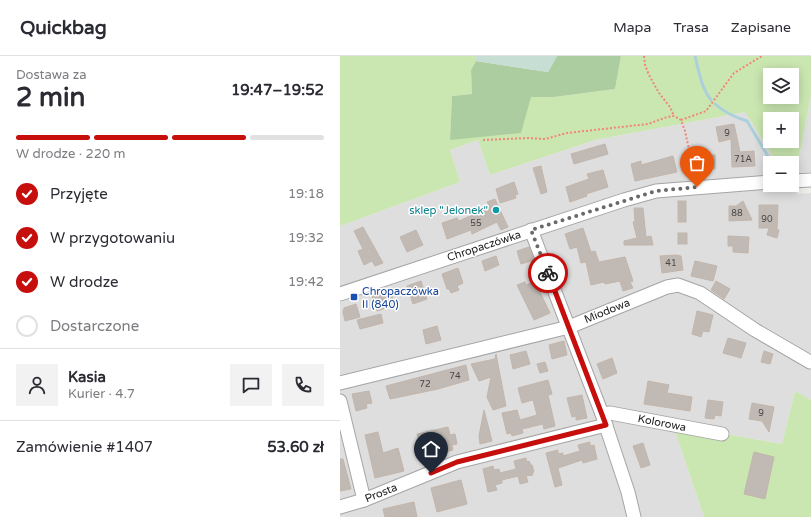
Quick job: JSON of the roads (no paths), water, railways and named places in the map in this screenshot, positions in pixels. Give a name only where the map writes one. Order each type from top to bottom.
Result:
[{"type":"street","points":[[799,181],[811,180]]},
{"type":"street","name":"Chropaczówka","points":[[340,294],[531,230],[656,191],[763,182]]},
{"type":"street","points":[[531,230],[604,420],[628,492],[634,517]]},
{"type":"street","name":"Miodowa","points":[[340,383],[569,327],[667,287],[678,285],[700,293],[755,330],[810,362]]},
{"type":"street","points":[[340,401],[364,500]]},
{"type":"street","name":"Kolorowa","points":[[604,420],[610,413],[722,434]]},
{"type":"street","name":"Prosta","points":[[340,507],[364,500],[457,462],[604,420]]},
{"type":"waterway","points":[[695,56],[699,74],[711,100]]},
{"type":"waterway","points":[[715,104],[722,110],[747,121],[768,156]]},
{"type":"place","name":"sklep \"Jelonek\"","points":[[496,210]]},
{"type":"place","name":"Chropaczówka II (840)","points":[[354,297]]}]
